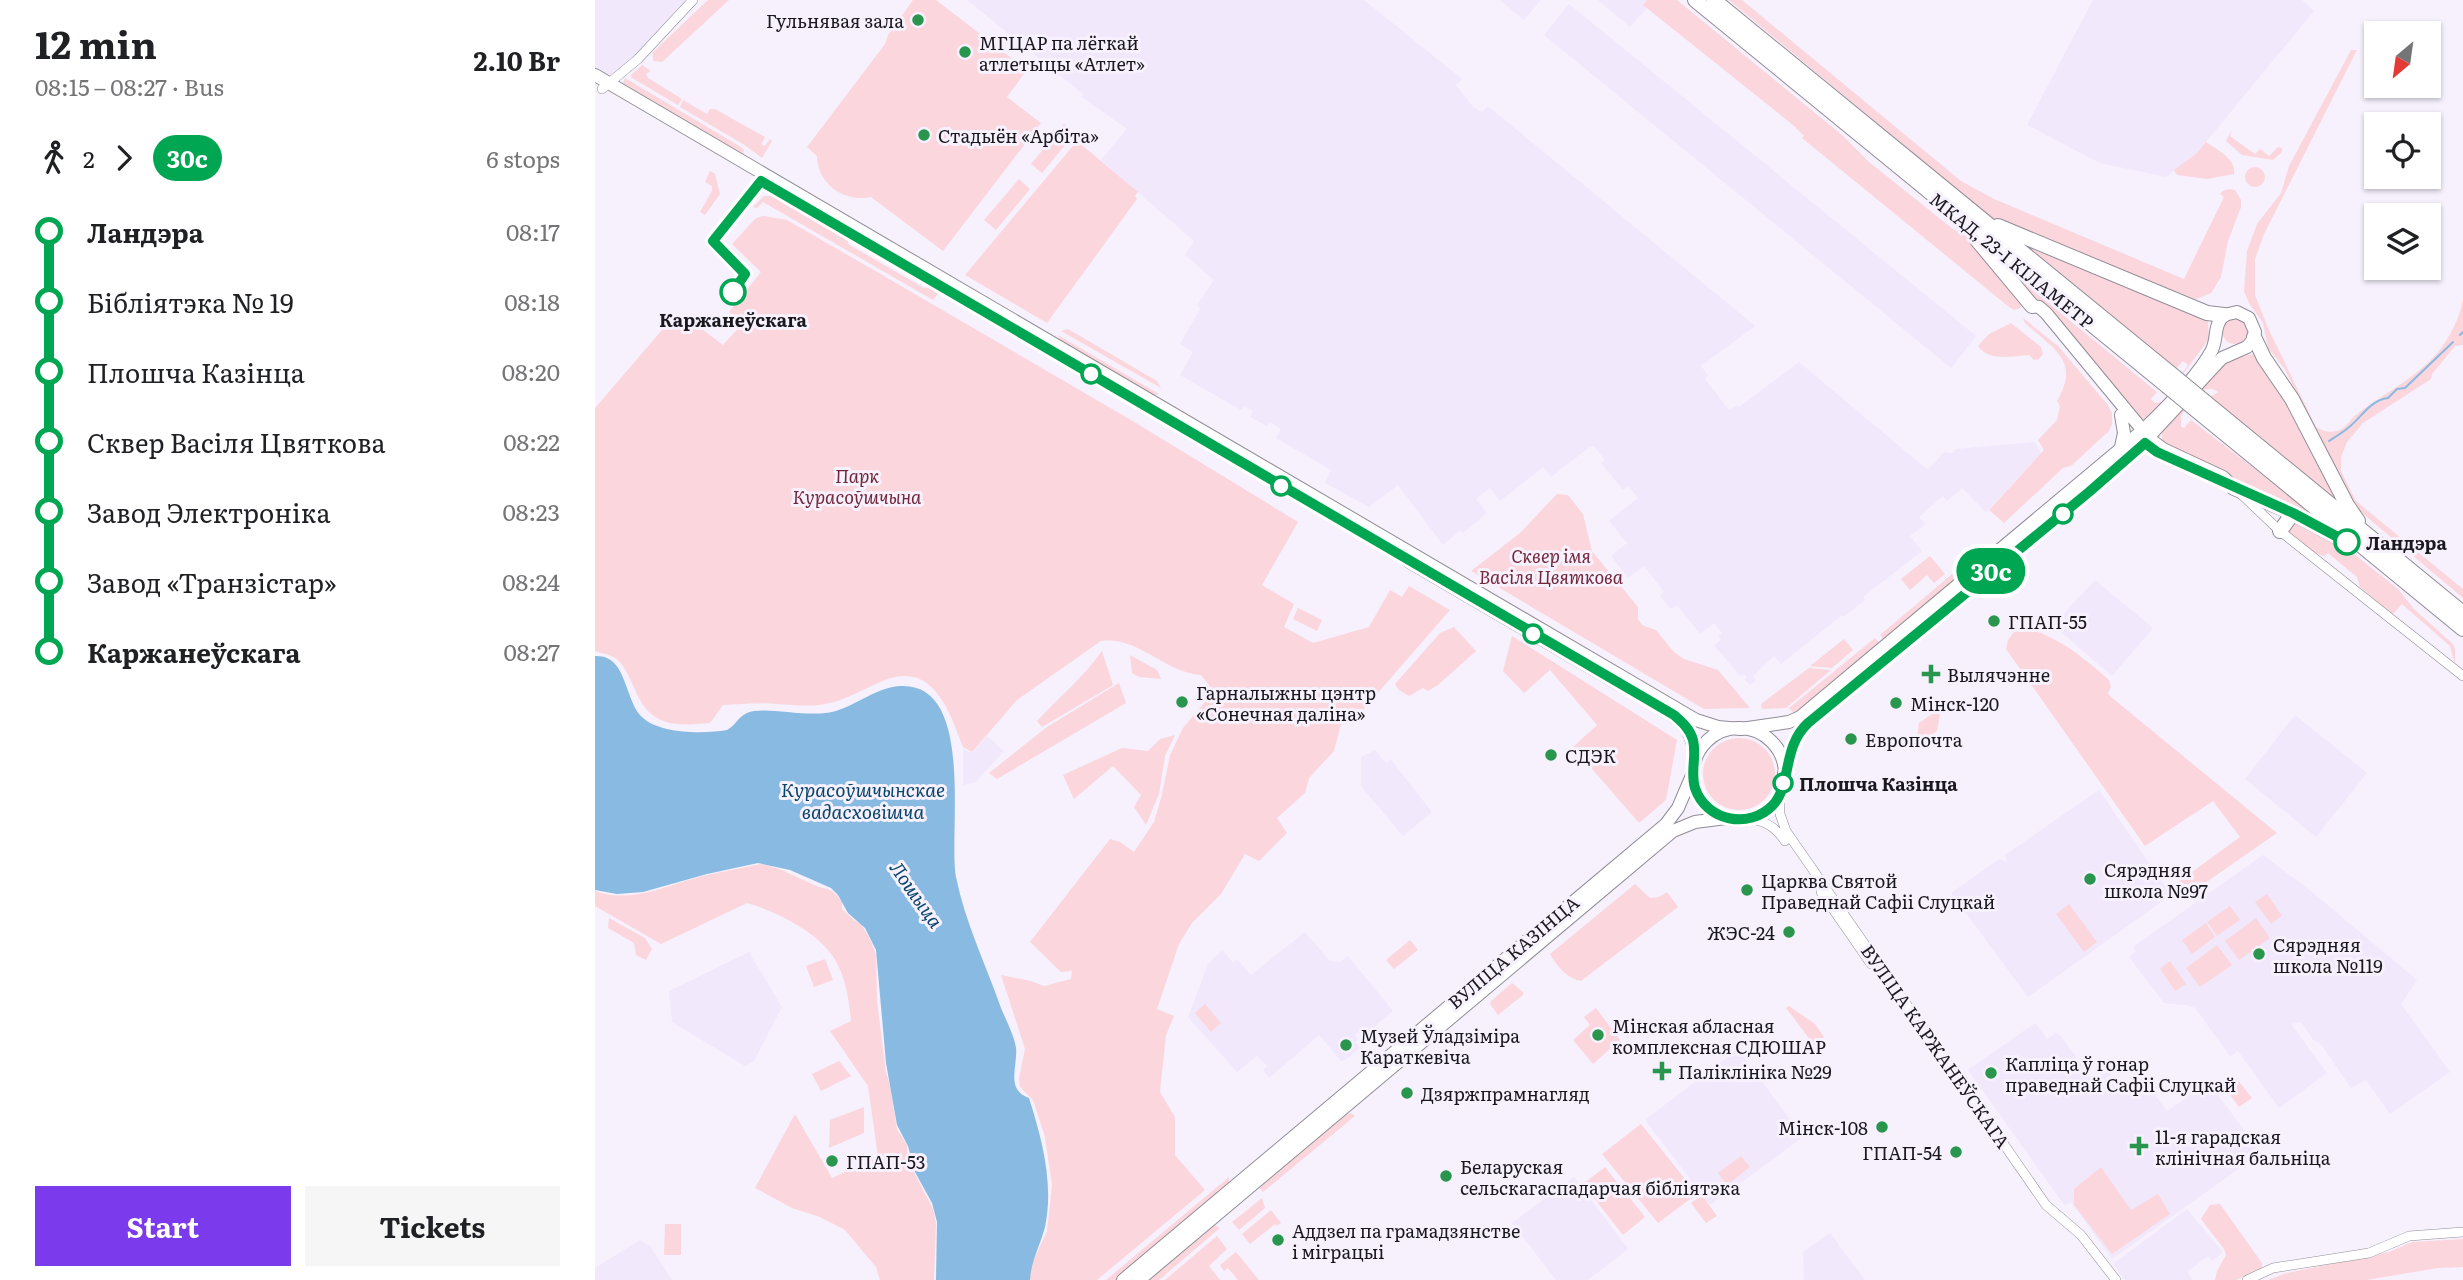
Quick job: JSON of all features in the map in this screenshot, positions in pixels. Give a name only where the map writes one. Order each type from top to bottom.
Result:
[{"type":"highway","name":"МКАД, 23-І КІЛАМЕТР","points":[[1695,0],[1950,211],[2171,381]]},
{"type":"highway","name":"МКАД, 23-І КІЛАМЕТР","points":[[1714,0],[1969,209],[2373,548]]},
{"type":"highway","points":[[1969,209],[2010,231],[2082,262],[2207,313],[2224,315]]},
{"type":"highway","points":[[1950,211],[2032,306]]},
{"type":"highway","points":[[2254,337],[2264,359],[2292,399],[2347,505],[2373,548],[2463,629]]},
{"type":"highway","points":[[2234,488],[2373,548],[2463,613]]},
{"type":"highway","points":[[2280,531],[2293,513]]},
{"type":"main road","points":[[595,75],[602,86],[1665,709],[1688,728],[1693,739],[1694,766],[1695,787],[1702,801],[1713,812],[1726,818],[1746,819],[1767,810],[1779,797],[1794,741],[1808,723],[2089,492],[2144,437],[2222,358],[2246,347],[2254,337],[2253,323],[2245,315],[2233,312],[2224,315],[2216,326],[2212,351],[2144,437],[2121,447],[1800,716],[1789,722],[1725,731],[1713,736],[1702,747],[1694,766]]},
{"type":"main road","points":[[602,86],[1696,720],[1718,727],[1757,733],[1772,743],[1780,755],[1784,773]]},
{"type":"main road","points":[[2032,306],[2120,415],[2144,437]]},
{"type":"main road","points":[[2032,306],[2039,307],[2046,313],[2157,452],[2234,488]]},
{"type":"main road","points":[[2216,337],[2222,346],[2234,352]]},
{"type":"main road","points":[[2120,415],[2125,433],[2121,447]]},
{"type":"main road","name":"ВУЛІЦА КАЗІНЦА","points":[[1123,1280],[1240,1188],[1345,1100],[1666,824],[1678,808],[1694,766]]},
{"type":"main road","name":"ВУЛІЦА КАЗІНЦА","points":[[1345,1100],[1676,830],[1695,822],[1726,818]]},
{"type":"main road","name":"ВУЛІЦА КАЗІНЦА","points":[[1139,1280],[1240,1188]]},
{"type":"street","points":[[649,47],[693,0]]},
{"type":"street","points":[[602,86],[662,39],[701,0]]},
{"type":"street","points":[[2234,488],[2280,531],[2463,676]]},
{"type":"street","name":"ВУЛІЦА КАРЖАНЕЎСКАГА","points":[[1779,797],[1781,819],[1786,831],[1921,1026],[2046,1205],[2081,1235],[2116,1280]]},
{"type":"street","name":"ВУЛІЦА КАРЖАНЕЎСКАГА","points":[[1746,819],[1764,823],[1780,834],[2040,1206],[2080,1242],[2108,1280]]},
{"type":"street","points":[[2246,1280],[2273,1268],[2369,1253],[2409,1236],[2463,1233]]},
{"type":"shaded area","points":[[595,0],[690,0],[614,76],[595,70]]},
{"type":"shaded area","points":[[967,0],[1364,0],[1462,79],[1456,85],[1473,107],[1482,112],[1488,106],[1755,326],[1701,366],[1708,375],[1705,379],[1729,410],[1737,405],[1739,407],[1799,362],[1928,470],[1944,452],[1952,453],[1956,449],[2035,442],[2041,453],[1986,512],[1962,488],[1947,501],[1943,496],[1919,517],[1926,524],[1910,536],[1922,551],[1863,597],[1865,600],[1844,617],[1842,615],[1781,664],[1774,656],[1753,676],[1756,680],[1750,685],[1744,679],[1747,677],[1744,674],[1740,676],[1714,645],[1721,640],[1718,636],[1722,633],[1714,623],[1700,634],[1677,605],[1671,609],[1660,596],[1664,592],[1644,566],[1628,578],[1611,556],[1627,543],[1609,521],[1638,498],[1628,486],[1623,490],[1601,463],[1605,460],[1594,446],[1551,477],[1543,467],[1500,501],[1490,488],[1476,499],[1487,513],[1463,533],[1460,530],[1443,545],[1398,485],[1369,507],[1325,483],[1331,470],[1276,438],[1281,429],[1270,422],[1267,426],[1250,417],[1253,411],[1244,406],[1241,410],[1180,375],[1193,352],[1180,344],[1200,309],[1197,305],[1214,280],[1185,255],[1194,241],[1101,160],[1127,129],[1082,97],[1083,94]]},
{"type":"shaded area","points":[[1500,0],[1541,0],[1524,20]]},
{"type":"shaded area","points":[[1598,0],[1647,0],[1643,5],[1647,8],[1630,27]]},
{"type":"shaded area","points":[[2093,0],[2302,0],[2314,11],[2196,154],[2166,177],[2100,163],[2027,125]]},
{"type":"shaded area","points":[[1569,4],[1976,336],[1951,368],[1544,35]]},
{"type":"shaded area","points":[[2095,580],[2153,628],[2112,676],[2053,625]]},
{"type":"shaded area","points":[[2295,715],[2367,773],[2316,837],[2245,779]]},
{"type":"shaded area","points":[[987,736],[1004,751],[976,782],[963,785],[963,749],[972,753]]},
{"type":"shaded area","points":[[1375,750],[1386,763],[1391,760],[1432,812],[1403,836],[1361,786],[1361,757]]},
{"type":"shaded area","name":"Сярэдняя школа №97","points":[[2099,790],[2171,895],[2028,997],[1951,893],[1999,859],[2007,862],[2005,855]]},
{"type":"shaded area","name":"Сярэдняя школа №119","points":[[2263,855],[2312,892],[2417,980],[2401,1004],[2450,1072],[2390,1114],[2366,1080],[2351,1088],[2320,1043],[2314,1041],[2301,1022],[2291,1024],[2327,1073],[2279,1108],[2238,1051],[2230,1056],[2195,1008],[2164,1003],[2129,957],[2136,952],[2133,947]]},
{"type":"shaded area","points":[[1305,932],[1330,961],[1340,962],[1348,956],[1393,1011],[1362,1037],[1358,1032],[1355,1034],[1358,1040],[1355,1042],[1360,1048],[1344,1061],[1341,1061],[1319,1035],[1269,1078],[1263,1070],[1267,1066],[1257,1056],[1237,1072],[1188,1017],[1208,964],[1222,950],[1233,962],[1237,959],[1251,975]]},
{"type":"shaded area","points":[[749,952],[782,1007],[754,1061],[745,1066],[672,1022],[669,991]]},
{"type":"shaded area","name":"11-я гарадская клінічная бальніца","points":[[2035,1023],[2047,1039],[2056,1033],[2061,1036],[2093,1081],[2108,1071],[2123,1091],[2142,1077],[2167,1111],[2209,1083],[2261,1153],[2112,1259],[2071,1202],[2065,1206],[1968,1070]]},
{"type":"shaded area","points":[[1738,1049],[1803,1137],[1727,1193],[1718,1182],[1710,1188],[1718,1199],[1710,1205],[1645,1120]]},
{"type":"shaded area","points":[[1574,1177],[1628,1249],[1588,1280],[1556,1280],[1512,1223]]},
{"type":"shaded area","points":[[2187,1209],[2223,1252],[2212,1261],[2208,1256],[2187,1272],[2193,1280],[2125,1280],[2113,1264]]},
{"type":"shaded area","points":[[1830,1233],[1865,1280],[1804,1280],[1803,1252]]},
{"type":"shaded area","points":[[640,1240],[650,1246],[672,1280],[595,1280],[595,1268]]},
{"type":"green space","points":[[708,0],[729,0],[662,62],[653,61],[653,52]]},
{"type":"green space","name":"Стадыён «Арбіта»","points":[[913,0],[936,0],[1027,70],[1007,97],[1041,123],[943,251],[871,197],[852,197],[834,189],[822,175],[817,156],[807,147],[885,44],[888,35]]},
{"type":"green space","points":[[1647,0],[1677,0],[1842,135],[1869,162],[1953,229],[1969,238],[2022,304],[2020,308],[2014,310],[2009,307],[1802,138],[1804,136],[1793,125],[1643,5]]},
{"type":"green space","points":[[1729,0],[1742,0],[1961,181],[1994,199],[2184,279],[2224,197],[2220,194],[2227,190],[2236,191],[2241,207],[2228,241],[2221,277],[2211,293],[2196,299],[2005,226],[1984,212]]},
{"type":"green space","points":[[2351,50],[2357,50],[2264,234],[2255,259],[2255,295],[2316,427],[2331,432],[2343,428],[2357,414],[2429,362],[2450,334],[2463,299],[2463,345],[2455,346],[2432,374],[2431,379],[2363,423],[2347,442],[2341,457],[2341,471],[2356,501],[2463,589],[2463,598],[2355,507],[2284,368],[2268,348],[2263,323],[2244,291],[2247,251],[2257,224],[2281,193],[2289,166]]},
{"type":"green space","points":[[642,65],[651,71],[646,74],[648,78],[682,99],[678,105],[632,78],[631,75]]},
{"type":"green space","points":[[625,78],[741,147],[743,154],[624,88]]},
{"type":"green space","points":[[683,100],[707,114],[710,109],[715,109],[765,137],[761,144],[765,146],[770,139],[772,141],[762,158],[680,107]]},
{"type":"green space","points":[[1064,124],[1075,133],[1042,173],[1031,164]]},
{"type":"green space","points":[[2232,130],[2230,136],[2255,154],[2260,149],[2269,156],[2278,147],[2282,148],[2282,152],[2273,160],[2242,155],[2226,141]]},
{"type":"green space","points":[[1077,141],[1138,192],[1135,196],[1137,199],[1047,323],[965,275]]},
{"type":"green space","points":[[2206,142],[2229,159],[2234,174],[2207,179],[2177,175],[2174,170],[2196,154]]},
{"type":"green space","points":[[2255,167],[2262,170],[2265,177],[2262,184],[2255,187],[2248,184],[2245,177],[2248,170]]},
{"type":"green space","points":[[710,171],[715,174],[720,194],[705,215],[700,212],[712,191],[712,186],[705,182]]},
{"type":"green space","points":[[1019,179],[1030,189],[996,230],[984,220]]},
{"type":"green space","points":[[764,196],[773,196],[848,237],[848,244],[924,288],[931,286],[940,291],[933,300],[763,202],[757,208],[753,207]]},
{"type":"green space","name":"Парк Курасоўшчына","points":[[764,216],[787,220],[1131,420],[1298,522],[1262,585],[1294,604],[1284,627],[1313,643],[1369,627],[1390,590],[1402,597],[1409,586],[1450,610],[1356,718],[1341,724],[1334,751],[1309,778],[1305,793],[1277,818],[1287,833],[1259,861],[1245,854],[1221,894],[1192,923],[1179,944],[1157,1009],[1174,1016],[1166,1035],[1160,1092],[1175,1117],[1175,1155],[1205,1190],[1097,1280],[1030,1280],[1030,1268],[1047,1231],[1052,1185],[1045,1137],[1033,1100],[1020,1087],[1019,1078],[1025,1049],[1001,975],[1044,986],[1071,979],[1072,971],[1061,972],[1030,942],[1110,839],[1120,842],[1134,852],[1154,822],[1170,755],[1183,728],[1209,697],[1212,689],[1201,675],[1175,668],[1127,644],[1101,641],[1017,700],[972,752],[963,747],[946,706],[937,694],[928,684],[916,678],[902,676],[885,680],[841,700],[819,705],[723,705],[710,723],[676,724],[666,722],[648,711],[620,662],[612,656],[595,651],[595,408],[674,316],[690,320],[723,345],[742,324],[729,312],[761,272],[732,244],[756,218]]},
{"type":"green space","points":[[2015,241],[2208,321],[2209,339],[2152,416],[2141,420],[2005,267],[2157,392],[2151,399],[2155,403],[2162,402],[2188,365],[2183,361],[2175,370]]},
{"type":"green space","points":[[2023,318],[2059,347],[2107,404],[2112,413],[2112,424],[2109,431],[2071,466],[2063,468],[2004,523],[1989,510],[2044,450],[2038,440],[2057,420],[2060,406],[2057,401],[2066,375],[2061,356],[2025,323]]},
{"type":"green space","points":[[2235,318],[2244,322],[2248,331],[2244,340],[2235,344],[2226,340],[2222,331],[2226,322]]},
{"type":"green space","points":[[2011,323],[2041,347],[2043,354],[2039,359],[2034,360],[2029,355],[1994,356],[1978,346],[1989,334]]},
{"type":"green space","points":[[1068,329],[1157,381],[1161,388],[1061,331]]},
{"type":"green space","points":[[1058,335],[1159,394],[1152,396],[1061,343]]},
{"type":"green space","points":[[2253,354],[2266,367],[2290,403],[2338,505],[2207,399],[2218,392],[2212,389],[2202,391],[2193,400],[2181,416],[2181,426],[2184,428],[2191,420],[2308,510],[2306,514],[2171,448],[2162,441],[2162,433],[2212,373],[2229,360]]},
{"type":"green space","name":"Сквер імя Васіля Цвяткова","points":[[1557,494],[1568,495],[1583,514],[1592,551],[1638,607],[1638,619],[1642,625],[1656,630],[1674,652],[1684,659],[1718,670],[1750,708],[1704,709],[1471,571],[1520,533]]},
{"type":"green space","points":[[2295,520],[2344,546],[2398,589],[2414,609],[2453,644],[2455,665],[2450,646],[2402,604],[2391,614],[2360,587],[2357,577],[2328,553],[2324,556],[2315,553],[2288,533],[2287,525]]},
{"type":"green space","points":[[1930,556],[1945,574],[1934,583],[1927,575],[1910,590],[1901,579]]},
{"type":"green space","points":[[1958,573],[1961,577],[1884,640],[1880,635],[1952,574]]},
{"type":"green space","points":[[1298,608],[1322,620],[1317,631],[1293,619]]},
{"type":"green space","points":[[1454,627],[1476,651],[1428,691],[1423,688],[1409,696],[1399,690],[1395,684],[1440,633]]},
{"type":"green space","points":[[2029,630],[2050,637],[2092,665],[2109,680],[2111,687],[2108,693],[2111,697],[2277,833],[2182,899],[2173,886],[2240,837],[2213,801],[2145,846],[2006,649],[2014,632]]},
{"type":"green space","name":"Сквер імя Васіля Цвяткова","points":[[1512,636],[1677,740],[1666,800],[1639,823],[1573,747],[1597,725],[1550,670],[1524,693],[1503,671]]},
{"type":"green space","points":[[1875,638],[1880,643],[1794,713],[1789,708]]},
{"type":"green space","points":[[1844,639],[1853,650],[1832,668],[1810,666]]},
{"type":"green space","points":[[1102,651],[1113,685],[1042,727],[1037,721],[1079,679]]},
{"type":"green space","points":[[1130,655],[1157,670],[1161,679],[1139,677],[1132,673]]},
{"type":"green space","points":[[1809,668],[1831,670],[1786,708],[1762,709],[1761,704]]},
{"type":"green space","points":[[1119,683],[1126,703],[997,779],[989,773],[1047,727]]},
{"type":"green space","points":[[1941,708],[1937,731],[1916,746],[1919,723]]},
{"type":"green space","points":[[1175,735],[1165,756],[1159,794],[1146,825],[1134,807],[1141,795],[1113,766],[1074,799],[1063,775],[1122,748],[1148,751],[1160,739]]},
{"type":"green space","points":[[1739,738],[1759,744],[1769,754],[1775,774],[1769,794],[1759,804],[1739,810],[1719,804],[1709,794],[1703,774],[1709,754],[1719,744]]},
{"type":"green space","points":[[761,864],[832,891],[842,902],[842,909],[861,924],[870,939],[876,955],[877,1001],[897,1129],[907,1145],[908,1161],[933,1209],[936,1223],[934,1280],[880,1280],[876,1267],[845,1230],[820,1217],[792,1208],[755,1188],[795,1114],[832,1178],[878,1157],[868,1086],[830,1031],[851,1021],[844,981],[827,948],[795,924],[747,903],[661,944],[595,906],[595,891],[623,896],[637,894]]},
{"type":"green space","points":[[1635,884],[1650,898],[1667,892],[1678,907],[1581,981],[1566,974],[1550,954]]},
{"type":"green space","points":[[2267,894],[2282,916],[2271,924],[2255,902]]},
{"type":"green space","points":[[2069,904],[2097,942],[2084,952],[2056,914]]},
{"type":"green space","points":[[2230,906],[2240,920],[2217,936],[2207,922]]},
{"type":"green space","points":[[609,918],[645,938],[652,949],[646,960],[636,955],[634,943],[608,928]]},
{"type":"green space","points":[[2256,918],[2270,938],[2239,960],[2225,941]]},
{"type":"green space","points":[[2206,923],[2215,937],[2192,954],[2182,940]]},
{"type":"green space","points":[[1410,940],[1418,950],[1394,969],[1386,960]]},
{"type":"green space","points":[[2217,945],[2232,965],[2200,987],[2186,968]]},
{"type":"green space","points":[[825,959],[833,980],[814,987],[806,966]]},
{"type":"green space","points":[[2170,961],[2186,984],[2175,991],[2160,969]]},
{"type":"green space","points":[[1512,983],[1523,995],[1498,1015],[1490,1004],[1491,1001]]},
{"type":"green space","points":[[1205,1004],[1221,1023],[1211,1032],[1195,1013]]},
{"type":"green space","points":[[1789,1006],[1815,1024],[1824,1037],[1814,1045],[1786,1008]]},
{"type":"green space","name":"Мінская абласная комплексная СДЮШАР","points":[[1596,1008],[1620,1040],[1593,1064],[1573,1040],[1590,1025],[1584,1017]]},
{"type":"green space","points":[[839,1061],[851,1076],[821,1091],[812,1074]]},
{"type":"green space","points":[[2237,1079],[2252,1098],[2239,1107],[2225,1088]]},
{"type":"green space","points":[[864,1107],[864,1133],[829,1148],[830,1120]]},
{"type":"green space","points":[[1351,1113],[1355,1116],[1263,1192],[1259,1187]]},
{"type":"green space","points":[[1641,1124],[1697,1194],[1658,1223],[1602,1154]]},
{"type":"green space","points":[[1741,1156],[1750,1167],[1727,1185],[1718,1173]]},
{"type":"green space","points":[[1605,1167],[1645,1217],[1623,1235],[1583,1184]]},
{"type":"green space","points":[[2101,1167],[2131,1210],[2158,1194],[2170,1214],[2112,1254],[2074,1205],[2074,1189]]},
{"type":"green space","points":[[1229,1177],[1229,1186],[1116,1280],[1106,1280]]},
{"type":"green space","points":[[1702,1195],[1717,1216],[1706,1223],[1691,1203]]},
{"type":"green space","points":[[1262,1198],[1265,1208],[1239,1230],[1232,1222]]},
{"type":"green space","points":[[2220,1204],[2262,1263],[2262,1268],[2236,1280],[2215,1280],[2226,1255],[2201,1219],[2210,1205]]},
{"type":"green space","points":[[1271,1210],[1281,1223],[1277,1226],[1275,1224],[1250,1244],[1242,1234]]},
{"type":"green space","points":[[665,1224],[681,1224],[681,1255],[664,1255]]},
{"type":"green space","points":[[1213,1224],[1220,1228],[1159,1280],[1148,1280]]},
{"type":"green space","points":[[1217,1236],[1227,1249],[1209,1266],[1220,1280],[1165,1280]]},
{"type":"green space","points":[[2463,1239],[2463,1267],[2438,1268],[2366,1280],[2268,1280],[2287,1273],[2389,1252],[2412,1242]]},
{"type":"green space","points":[[1236,1252],[1259,1280],[1238,1280],[1228,1268],[1224,1271],[1220,1265]]},
{"type":"water","name":"Курасоўшчынскае вадасховішча","points":[[595,656],[605,657],[613,662],[642,717],[670,730],[727,730],[744,715],[755,711],[813,714],[836,711],[884,689],[901,686],[925,692],[940,708],[949,734],[954,764],[956,877],[970,927],[1014,1038],[1015,1083],[1017,1089],[1029,1098],[1045,1162],[1048,1194],[1045,1227],[1030,1280],[936,1280],[937,1222],[932,1203],[915,1172],[908,1146],[897,1125],[886,1063],[876,950],[865,928],[848,913],[831,888],[790,870],[758,863],[643,892],[617,894],[595,890]]},
{"type":"waterway","points":[[2460,335],[2463,332]]},
{"type":"waterway","points":[[2329,441],[2348,428],[2376,402],[2388,398],[2397,389],[2405,388],[2453,342]]},
{"type":"bus line","name":"30с","points":[[733,292],[745,274],[713,241],[761,181],[1674,715],[1688,728],[1693,739],[1693,780],[1696,790],[1713,812],[1731,819],[1741,820],[1763,813],[1779,797],[1794,741],[1808,723],[2145,443],[2157,452],[2293,513],[2347,542]]},
{"type":"place","name":"Гульнявая зала","points":[[918,20]]},
{"type":"place","name":"МГЦАР па лёгкай атлетыцы «Атлет»","points":[[965,52]]},
{"type":"place","name":"Стадыён «Арбіта»","points":[[924,135]]},
{"type":"place","name":"Каржанеўскага","points":[[733,292]]},
{"type":"place","name":"Ландэра","points":[[2347,542]]},
{"type":"place","name":"ГПАП-55","points":[[1994,621]]},
{"type":"place","name":"Вылячэнне","points":[[1931,674]]},
{"type":"place","name":"Гарналыжны цэнтр «Сонечная даліна»","points":[[1182,702]]},
{"type":"place","name":"Мінск-120","points":[[1896,703]]},
{"type":"place","name":"Европочта","points":[[1851,739]]},
{"type":"place","name":"СДЭК","points":[[1551,755]]},
{"type":"place","name":"Плошча Казінца","points":[[1783,783]]},
{"type":"place","name":"Сярэдняя школа №97","points":[[2090,879]]},
{"type":"place","name":"Царква Святой Праведнай Сафіі Слуцкай","points":[[1747,890]]},
{"type":"place","name":"ЖЭС-24","points":[[1789,932]]},
{"type":"place","name":"Сярэдняя школа №119","points":[[2259,954]]},
{"type":"place","name":"Мінская абласная комплексная СДЮШАР","points":[[1598,1035]]},
{"type":"place","name":"Музей Ўладзіміра Караткевіча","points":[[1346,1045]]},
{"type":"place","name":"Паліклініка №29","points":[[1662,1071]]},
{"type":"place","name":"Капліца ў гонар праведнай Сафіі Слуцкай","points":[[1991,1073]]},
{"type":"place","name":"Дзяржпрамнагляд","points":[[1407,1093]]},
{"type":"place","name":"Мінск-108","points":[[1882,1127]]},
{"type":"place","name":"11-я гарадская клінічная бальніца","points":[[2139,1146]]},
{"type":"place","name":"ГПАП-54","points":[[1956,1152]]},
{"type":"place","name":"ГПАП-53","points":[[832,1161]]},
{"type":"place","name":"Беларуская сельскагаспадарчая бібліятэка","points":[[1446,1176]]},
{"type":"place","name":"Аддзел па грамадзянстве і міграцыі","points":[[1278,1240]]},
{"type":"water label","name":"Лошыца","points":[[917,894]]}]
